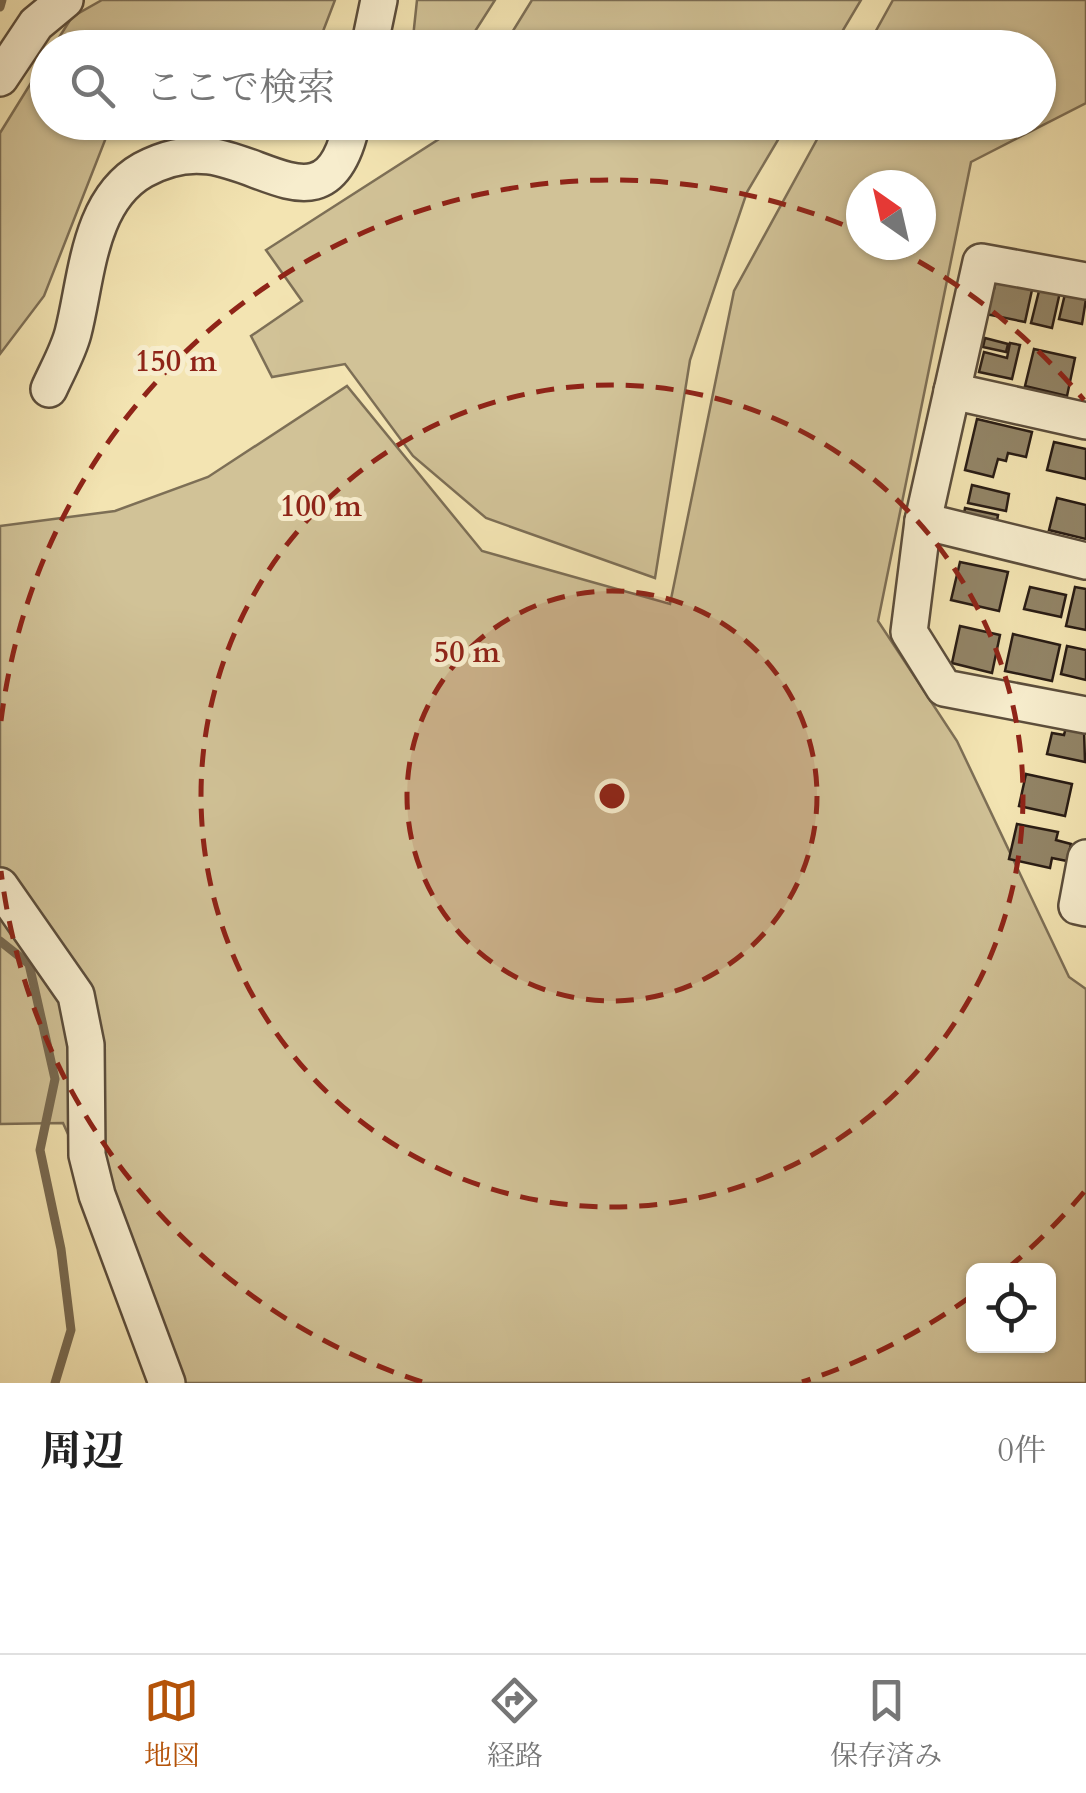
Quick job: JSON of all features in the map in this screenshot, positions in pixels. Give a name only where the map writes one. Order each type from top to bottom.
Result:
[{"type":"street","points":[[32,30],[65,0]]},
{"type":"street","points":[[373,30],[379,0]]},
{"type":"street","points":[[0,78],[30,33]]},
{"type":"street","points":[[49,389],[72,338],[94,238],[119,190],[143,170],[186,154],[214,156],[283,183],[306,182],[331,172],[349,140]]},
{"type":"street","points":[[1086,281],[981,262],[922,521],[909,632],[944,688],[1086,715]]},
{"type":"street","points":[[952,390],[1086,421]]},
{"type":"street","points":[[922,521],[1086,561]]},
{"type":"street","points":[[1086,858],[1077,906],[1086,908]]},
{"type":"street","points":[[0,886],[76,995],[86,1045],[87,1155],[97,1195],[167,1383]]},
{"type":"shaded area","points":[[102,0],[335,0],[324,30],[64,30],[72,17]]},
{"type":"shaded area","points":[[417,0],[495,0],[476,30],[414,30]]},
{"type":"shaded area","points":[[532,0],[861,0],[843,30],[513,30]]},
{"type":"shaded area","points":[[893,0],[1086,0],[1086,103],[1056,118],[1056,30],[876,30]]},
{"type":"shaded area","points":[[30,84],[30,140],[105,140],[44,296],[0,354],[0,133]]},
{"type":"shaded area","points":[[437,140],[778,140],[747,192],[690,360],[655,578],[486,518],[413,456],[345,364],[272,377],[251,336],[302,301],[266,250]]},
{"type":"shaded area","points":[[817,140],[1014,140],[971,162],[878,621],[957,741],[1069,977],[1086,989],[1086,1383],[171,1383],[148,1312],[63,1123],[0,1124],[0,526],[115,511],[208,477],[347,386],[482,551],[670,604],[734,291]]},
{"type":"building","points":[[996,281],[1032,290],[1025,322],[981,313],[987,287],[994,289]]},
{"type":"building","points":[[1040,287],[1060,292],[1052,328],[1031,323]]},
{"type":"building","points":[[1065,294],[1086,299],[1082,324],[1059,319]]},
{"type":"building","points":[[985,338],[1008,344],[1006,352],[983,347]]},
{"type":"building","points":[[1010,343],[1020,345],[1012,379],[979,372],[984,352],[1007,358]]},
{"type":"building","points":[[1034,349],[1075,358],[1067,396],[1025,386]]},
{"type":"building","points":[[977,419],[1032,432],[1026,457],[1008,453],[1006,461],[998,459],[993,477],[965,470]]},
{"type":"building","points":[[1054,442],[1086,449],[1086,479],[1047,470]]},
{"type":"building","points":[[972,485],[1009,494],[1006,511],[968,503]]},
{"type":"building","points":[[1057,498],[1086,505],[1086,539],[1049,530]]},
{"type":"building","points":[[965,508],[998,515],[996,527],[963,519]]},
{"type":"building","points":[[960,562],[1008,572],[999,611],[951,600]]},
{"type":"building","points":[[1030,587],[1066,595],[1061,617],[1024,609]]},
{"type":"building","points":[[1075,587],[1086,589],[1086,630],[1066,626]]},
{"type":"building","points":[[960,626],[1000,635],[992,673],[952,663]]},
{"type":"building","points":[[1013,634],[1060,645],[1052,681],[1005,671]]},
{"type":"building","points":[[1067,646],[1086,650],[1086,680],[1061,674]]},
{"type":"building","points":[[1066,727],[1084,730],[1085,762],[1047,754],[1052,733],[1064,735]]},
{"type":"building","points":[[1026,774],[1072,784],[1065,816],[1019,806]]},
{"type":"building","points":[[1017,824],[1058,832],[1056,840],[1071,844],[1067,861],[1052,858],[1050,868],[1009,859]]},
{"type":"waterway","points":[[0,7],[2,0]]},
{"type":"waterway","points":[[0,941],[29,964],[55,1079],[40,1150],[61,1249],[71,1330],[55,1383]]}]
